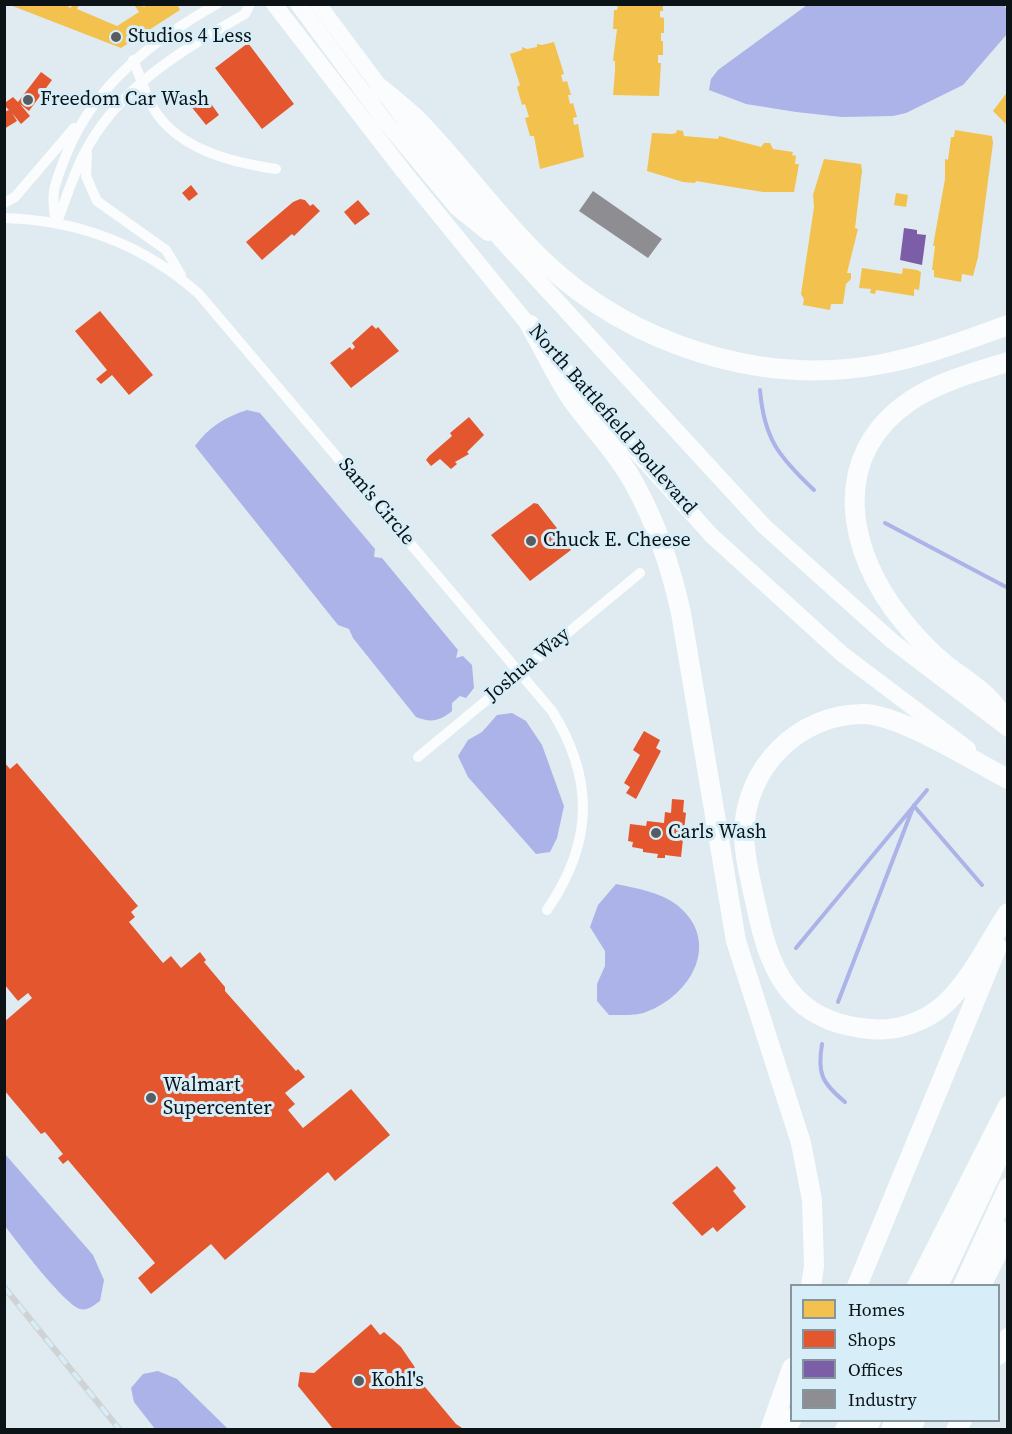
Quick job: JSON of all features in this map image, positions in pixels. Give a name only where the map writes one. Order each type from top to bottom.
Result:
[{"type":"highway","points":[[381,89],[421,124],[523,240],[554,270],[626,321],[674,344],[715,357],[760,367],[833,370],[904,359],[1008,325]]},
{"type":"highway","points":[[531,325],[572,399],[607,443],[635,484],[652,519],[668,561],[693,679],[736,941],[801,1143],[812,1200],[814,1266],[811,1284]]},
{"type":"highway","points":[[1008,362],[936,388],[912,400],[891,416],[878,431],[863,458],[857,474],[854,511],[866,556],[896,612],[930,651],[984,694],[1008,722]]},
{"type":"highway","points":[[1008,778],[897,723],[864,714],[829,719],[795,733],[772,756],[757,780],[748,804],[744,834],[763,939],[779,977],[798,1000],[819,1016],[850,1027],[878,1030],[905,1026],[946,1004],[966,979],[1008,913]]},
{"type":"highway","points":[[858,1284],[1008,922]]},
{"type":"highway","points":[[918,1284],[1008,1106]]},
{"type":"highway","points":[[939,1284],[1008,1137]]},
{"type":"highway","points":[[964,1284],[1008,1188]]},
{"type":"highway","points":[[982,1284],[1008,1231]]},
{"type":"highway","points":[[1000,1353],[1008,1338]]},
{"type":"highway","points":[[770,1430],[790,1374]]},
{"type":"main road","name":"North Battlefield Boulevard","points":[[274,4],[404,172],[531,325],[597,409],[712,536],[842,654],[916,712],[1008,778]]},
{"type":"main road","points":[[298,4],[384,120],[457,208],[478,228],[502,241]]},
{"type":"main road","name":"North Battlefield Boulevard","points":[[318,4],[443,171],[502,241],[764,526],[892,641],[1008,729]]},
{"type":"street","points":[[4,203],[15,197],[86,114],[103,90],[133,60],[217,4]]},
{"type":"street","points":[[57,222],[88,149],[122,102],[142,81],[170,59],[245,14],[250,4]]},
{"type":"street","points":[[133,60],[152,104],[184,139],[211,153],[240,163],[276,169]]},
{"type":"street","points":[[57,222],[51,199],[72,142],[86,114]]},
{"type":"street","points":[[88,149],[86,176],[97,201],[166,250],[184,281]]},
{"type":"street","name":"Sam's Circle","points":[[4,218],[57,222],[98,233],[140,251],[184,281],[221,318],[552,711],[567,735],[577,762],[583,792],[583,824],[578,849],[568,876],[547,910]]},
{"type":"street","name":"Joshua Way","points":[[418,757],[640,573]]},
{"type":"water","points":[[807,5],[1004,5],[1007,10],[1007,34],[963,85],[906,113],[893,116],[842,117],[796,112],[746,104],[709,90],[711,79],[718,70]]},
{"type":"water","points":[[247,410],[260,413],[375,549],[374,557],[382,558],[458,650],[456,658],[463,656],[472,665],[474,688],[466,698],[460,696],[452,703],[452,711],[448,714],[431,720],[416,717],[353,638],[349,629],[338,625],[195,446],[218,424]]},
{"type":"water","points":[[512,713],[526,721],[542,745],[564,806],[557,838],[550,852],[536,854],[468,777],[458,756],[468,740],[482,732],[497,715]]},
{"type":"water","points":[[616,884],[648,891],[677,905],[690,919],[698,935],[699,950],[696,966],[688,980],[677,993],[662,1004],[638,1014],[609,1015],[597,1001],[597,984],[605,966],[605,951],[590,927],[598,905]]},
{"type":"water","points":[[5,1154],[93,1255],[104,1280],[100,1301],[91,1307],[80,1309],[63,1296],[5,1226]]},
{"type":"water","points":[[158,1371],[177,1379],[228,1429],[155,1429],[134,1402],[131,1388],[143,1374]]},
{"type":"building: Homes","name":"Studios 4 Less","points":[[63,4],[71,8],[72,4],[79,4],[77,9],[117,26],[139,12],[135,6],[138,4],[144,7],[149,4],[181,4],[178,6],[180,10],[121,48],[10,5]]},
{"type":"building: Homes","points":[[618,4],[663,4],[660,17],[664,18],[664,33],[661,33],[663,55],[658,55],[658,63],[661,63],[659,96],[613,95],[615,61],[613,61],[617,29],[613,29],[614,10],[617,10]]},
{"type":"building: Homes","points":[[554,42],[564,74],[561,75],[563,82],[567,81],[571,95],[568,95],[570,104],[573,103],[577,117],[573,118],[574,125],[578,124],[584,157],[540,169],[534,136],[530,136],[525,118],[529,117],[525,104],[522,105],[517,87],[520,85],[510,54],[522,50],[522,47],[527,49],[537,47],[537,44]]},
{"type":"building: Homes","points":[[1008,91],[1008,126],[993,111]]},
{"type":"building: Homes","points":[[677,130],[683,131],[684,136],[718,139],[719,136],[761,147],[764,143],[770,143],[773,149],[793,152],[792,155],[796,156],[795,164],[799,164],[794,192],[763,192],[696,181],[695,183],[683,182],[647,171],[652,133],[672,134]]},
{"type":"building: Homes","points":[[955,130],[992,136],[993,143],[978,257],[973,276],[962,274],[961,282],[934,277],[934,270],[932,270],[935,246],[933,246],[945,179],[945,159],[948,160],[951,137],[954,137]]},
{"type":"building: Homes","points":[[824,159],[861,164],[862,171],[855,228],[858,229],[847,273],[851,273],[851,279],[846,284],[843,304],[831,304],[830,310],[803,305],[804,299],[801,294],[814,207],[813,195]]},
{"type":"building: Homes","points":[[896,193],[908,195],[906,207],[894,205]]},
{"type":"building: Homes","points":[[862,268],[902,274],[903,268],[917,270],[921,272],[919,290],[914,289],[914,296],[876,290],[875,294],[870,293],[871,289],[859,288]]},
{"type":"building: Shops","points":[[248,43],[294,104],[262,129],[215,68]]},
{"type":"building: Shops","name":"Freedom Car Wash","points":[[41,72],[52,80],[29,111],[20,104],[30,116],[21,124],[12,113],[17,121],[4,129],[4,112],[9,110],[4,105],[13,97],[18,102]]},
{"type":"building: Shops","points":[[204,94],[219,115],[206,125],[190,105]]},
{"type":"building: Shops","points":[[191,185],[198,194],[189,201],[182,193]]},
{"type":"building: Shops","points":[[300,199],[305,200],[310,206],[313,204],[320,211],[294,236],[292,234],[262,260],[246,242],[293,202]]},
{"type":"building: Shops","points":[[358,200],[370,214],[355,225],[344,212]]},
{"type":"building: Shops","points":[[100,311],[153,375],[129,395],[112,375],[101,384],[96,379],[107,370],[75,331]]},
{"type":"building: Shops","points":[[372,325],[376,329],[378,327],[399,351],[351,388],[330,363],[350,347],[352,350],[355,347],[352,343]]},
{"type":"building: Shops","points":[[469,417],[484,435],[467,452],[469,454],[455,462],[457,464],[451,469],[440,459],[431,466],[426,460],[429,456],[452,436],[450,433]]},
{"type":"building: Shops","name":"Chuck E. Cheese","points":[[534,503],[538,504],[571,546],[569,548],[571,550],[530,581],[491,535]]},
{"type":"building: Shops","points":[[644,731],[660,740],[656,748],[661,751],[636,799],[626,793],[630,787],[624,783],[640,755],[633,750]]},
{"type":"building: Shops","name":"Walmart Supercenter","points":[[4,762],[10,769],[17,763],[138,906],[131,912],[135,917],[129,922],[163,963],[171,956],[181,968],[200,952],[206,960],[204,962],[225,987],[225,991],[296,1071],[298,1069],[305,1077],[285,1093],[295,1104],[288,1110],[303,1128],[351,1089],[390,1135],[335,1181],[328,1172],[225,1260],[211,1244],[151,1294],[138,1278],[155,1263],[68,1160],[63,1164],[58,1158],[63,1154],[45,1132],[41,1134],[4,1090],[4,1022],[32,998],[28,993],[18,1001],[4,984]]},
{"type":"building: Shops","name":"Carls Wash","points":[[672,799],[684,800],[683,812],[686,813],[681,857],[665,855],[665,858],[657,858],[658,854],[643,852],[643,849],[632,847],[633,842],[628,841],[630,824],[646,826],[647,821],[664,823],[665,812],[671,813]]},
{"type":"building: Shops","points":[[717,1166],[736,1188],[733,1191],[746,1207],[717,1232],[713,1227],[702,1236],[672,1203]]},
{"type":"building: Shops","name":"Kohl's","points":[[371,1324],[380,1335],[384,1332],[401,1347],[414,1366],[417,1373],[415,1375],[456,1424],[465,1430],[334,1430],[298,1386],[300,1372],[314,1373]]},
{"type":"building: Offices","points":[[904,228],[917,230],[917,234],[926,235],[922,265],[900,260]]},
{"type":"building: Industry","points":[[593,191],[662,239],[648,258],[579,211]]},
{"type":"waterway","points":[[760,390],[765,422],[775,446],[791,467],[814,490]]},
{"type":"waterway","points":[[885,523],[1008,588]]},
{"type":"waterway","points":[[796,948],[927,790]]},
{"type":"waterway","points":[[838,1002],[914,805]]},
{"type":"waterway","points":[[914,806],[982,885]]},
{"type":"waterway","points":[[822,1044],[820,1063],[823,1077],[831,1089],[845,1102]]},
{"type":"railway","points":[[4,1287],[120,1430]]},
{"type":"place","name":"Studios 4 Less","points":[[116,37]]},
{"type":"place","name":"Freedom Car Wash","points":[[28,100]]},
{"type":"place","name":"Chuck E. Cheese","points":[[531,541]]},
{"type":"place","name":"Carls Wash","points":[[656,833]]},
{"type":"place","name":"Walmart Supercenter","points":[[151,1098]]},
{"type":"place","name":"Kohl's","points":[[359,1381]]}]
